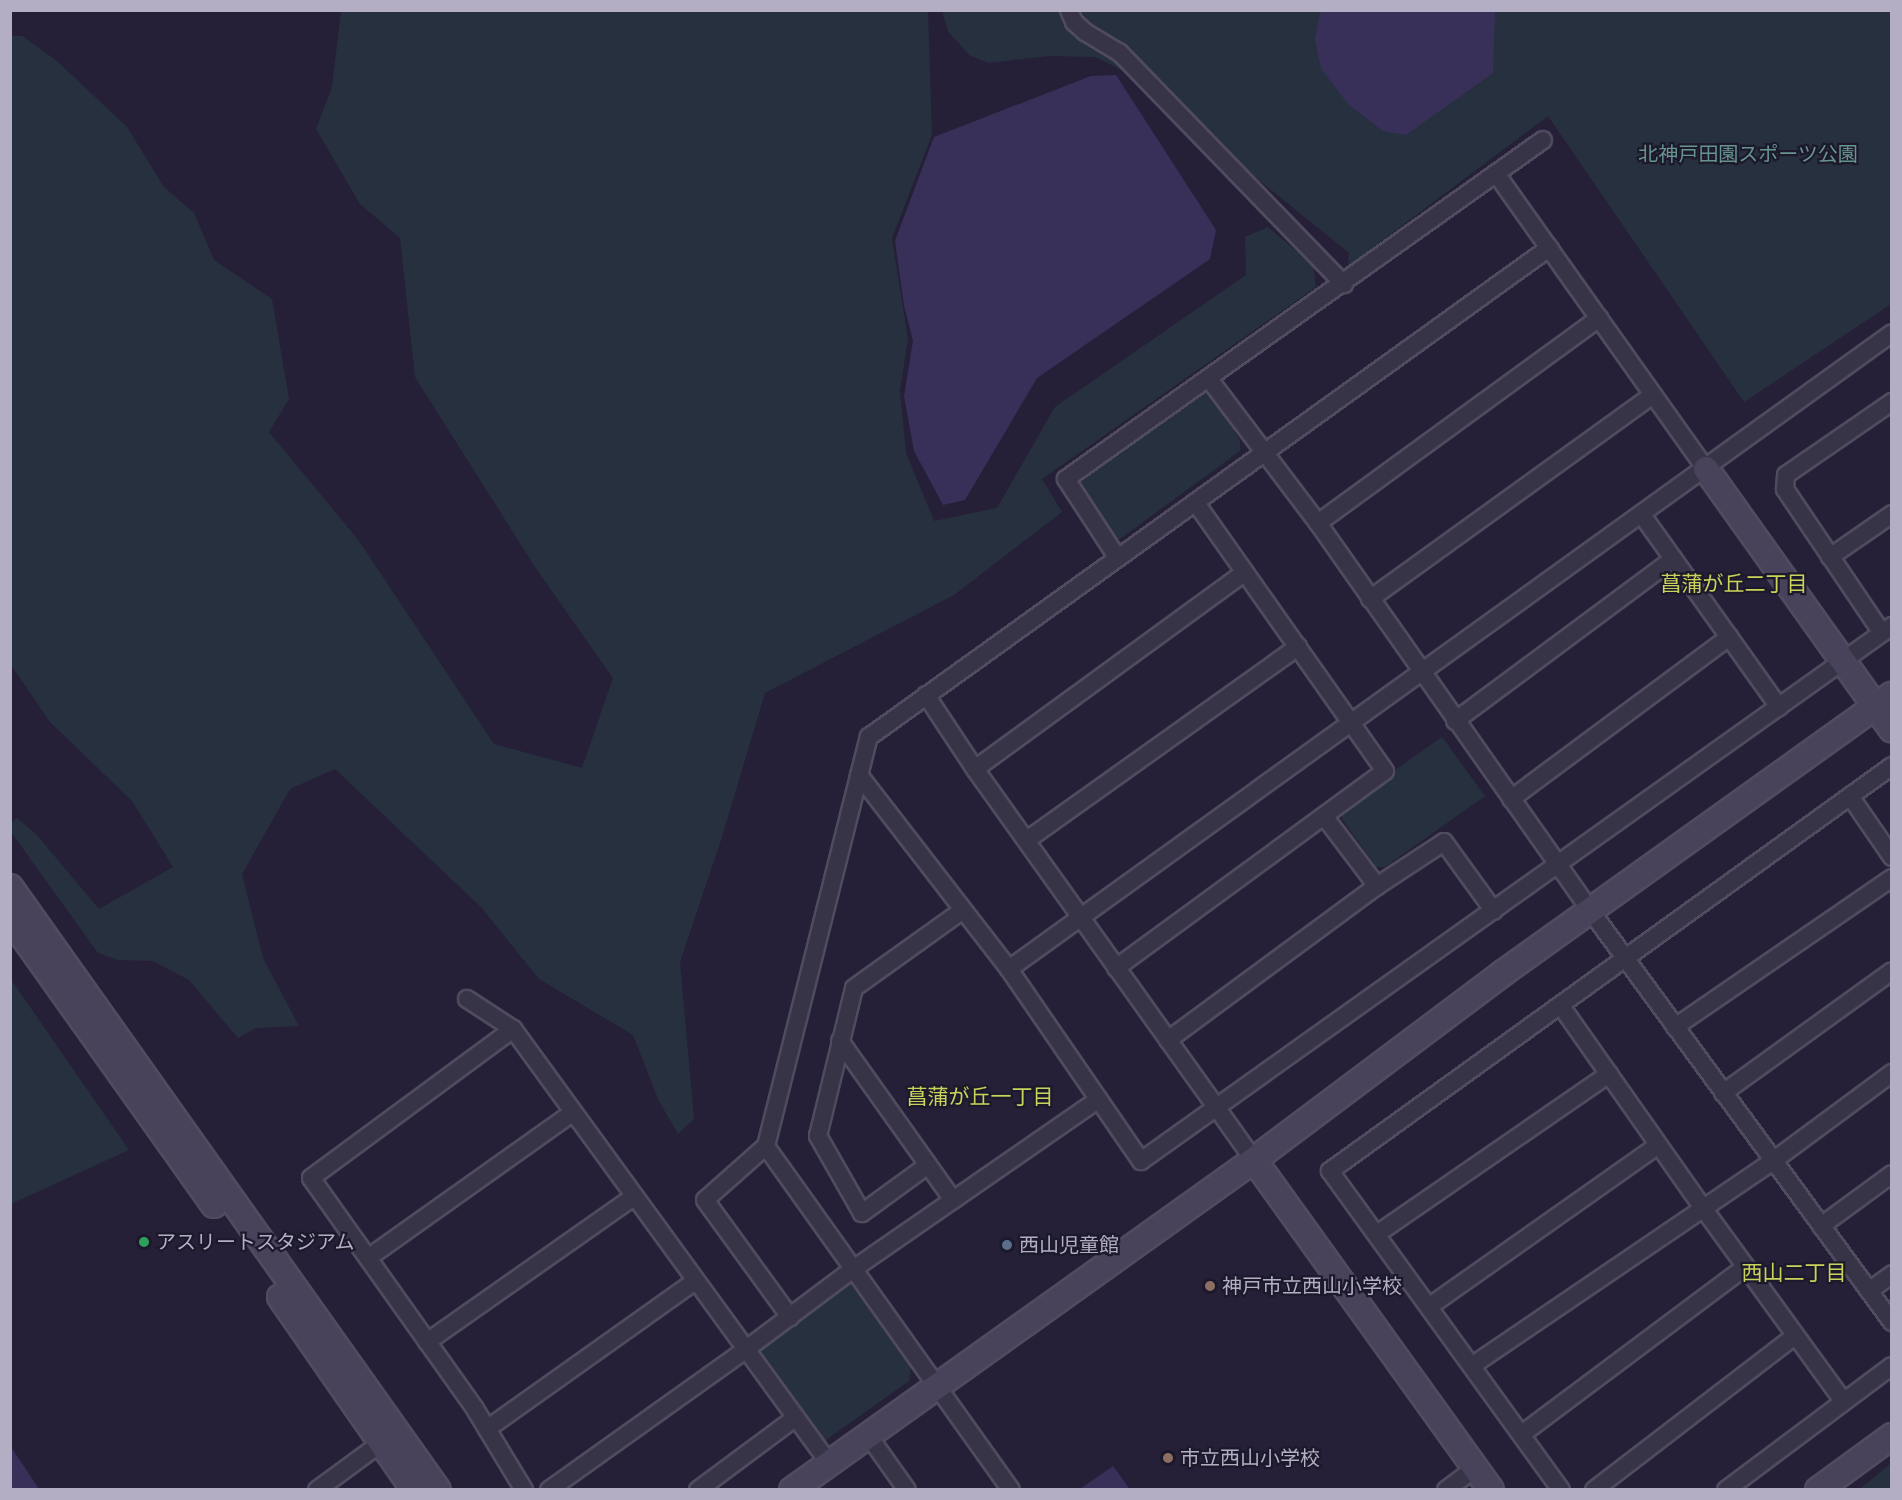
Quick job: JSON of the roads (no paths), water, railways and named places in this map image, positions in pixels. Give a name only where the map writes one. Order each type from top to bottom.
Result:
[{"type":"street","points":[[1069,10],[1074,22],[1084,32],[1120,53],[1344,284]]},
{"type":"street","points":[[1117,557],[1066,479],[1344,284],[1543,140]]},
{"type":"street","points":[[1497,175],[1842,661],[1883,701],[1892,730]]},
{"type":"street","points":[[790,1317],[705,1200],[766,1146],[869,737],[1549,248]]},
{"type":"street","points":[[1318,523],[1599,318]]},
{"type":"street","points":[[1009,969],[1422,674],[1892,333]]},
{"type":"street","points":[[1209,379],[1263,454],[1318,523],[1590,910],[1892,1322]]},
{"type":"street","points":[[1370,599],[1653,395]]},
{"type":"street","points":[[859,775],[1009,969],[1141,1161],[1887,630],[1830,557],[1785,489],[1786,475],[1892,402]]},
{"type":"street","points":[[1116,968],[1385,771],[1196,502]]},
{"type":"street","points":[[1830,557],[1892,514]]},
{"type":"street","points":[[1642,515],[1779,707]]},
{"type":"street","points":[[1455,721],[1673,559]]},
{"type":"street","points":[[975,769],[1245,572]]},
{"type":"street","points":[[1511,799],[1729,637]]},
{"type":"street","points":[[1027,840],[1298,647]]},
{"type":"street","points":[[926,694],[975,769],[1083,918],[1116,968],[1491,1490]]},
{"type":"street","points":[[792,1490],[1254,1160],[1590,910],[1883,701]]},
{"type":"street","points":[[1561,1490],[1473,1365],[1330,1171],[1892,766]]},
{"type":"street","points":[[1850,796],[1892,857]]},
{"type":"street","points":[[1323,816],[1377,886]]},
{"type":"street","points":[[1168,1040],[1377,886],[1444,842],[1494,911]]},
{"type":"street","points":[[1675,1027],[1892,878]]},
{"type":"street","points":[[10,887],[438,1490]]},
{"type":"street","points":[[928,1165],[862,1213],[818,1136],[854,988],[963,910]]},
{"type":"street","points":[[10,918],[381,1443],[407,1487]]},
{"type":"street","points":[[1723,1092],[1892,971]]},
{"type":"street","points":[[467,999],[513,1029],[633,1197],[829,1463]]},
{"type":"street","points":[[1561,1006],[1703,1209],[1843,1401]]},
{"type":"street","points":[[513,1029],[311,1178],[487,1429],[524,1490]]},
{"type":"street","points":[[840,1041],[953,1200]]},
{"type":"street","points":[[1473,1365],[1773,1161],[1892,1073]]},
{"type":"street","points":[[1377,1233],[1609,1074]]},
{"type":"street","points":[[549,1490],[746,1350],[852,1270],[1099,1099]]},
{"type":"street","points":[[368,1258],[572,1113]]},
{"type":"street","points":[[1430,1306],[1658,1145]]},
{"type":"street","points":[[766,1146],[935,1387],[1011,1490]]},
{"type":"street","points":[[1821,1226],[1892,1174]]},
{"type":"street","points":[[427,1342],[633,1197]]},
{"type":"street","points":[[1522,1434],[1745,1267]]},
{"type":"street","points":[[1869,1291],[1892,1274]]},
{"type":"street","points":[[487,1429],[695,1281]]},
{"type":"street","points":[[1594,1490],[1795,1336]]},
{"type":"street","points":[[1726,1490],[1892,1366]]},
{"type":"street","points":[[698,1490],[795,1418]]},
{"type":"street","points":[[868,1435],[902,1487]]},
{"type":"street","points":[[1818,1490],[1892,1436]]},
{"type":"street","points":[[317,1490],[381,1443]]},
{"type":"street","points":[[1446,1490],[1475,1468]]},
{"type":"place","name":"アスリートスタジアム","points":[[144,1242]]},
{"type":"place","name":"西山児童館","points":[[1007,1245]]},
{"type":"place","name":"神戸市立西山小学校","points":[[1210,1286]]},
{"type":"place","name":"市立西山小学校","points":[[1168,1458]]},
{"type":"district","name":"菖蒲が丘二丁目","points":[[1734,584]]},
{"type":"district","name":"菖蒲が丘一丁目","points":[[980,1097]]},
{"type":"district","name":"西山二丁目","points":[[1794,1273]]},
{"type":"park label","name":"北神戸田園スポーツ公園","points":[[1748,154]]}]
